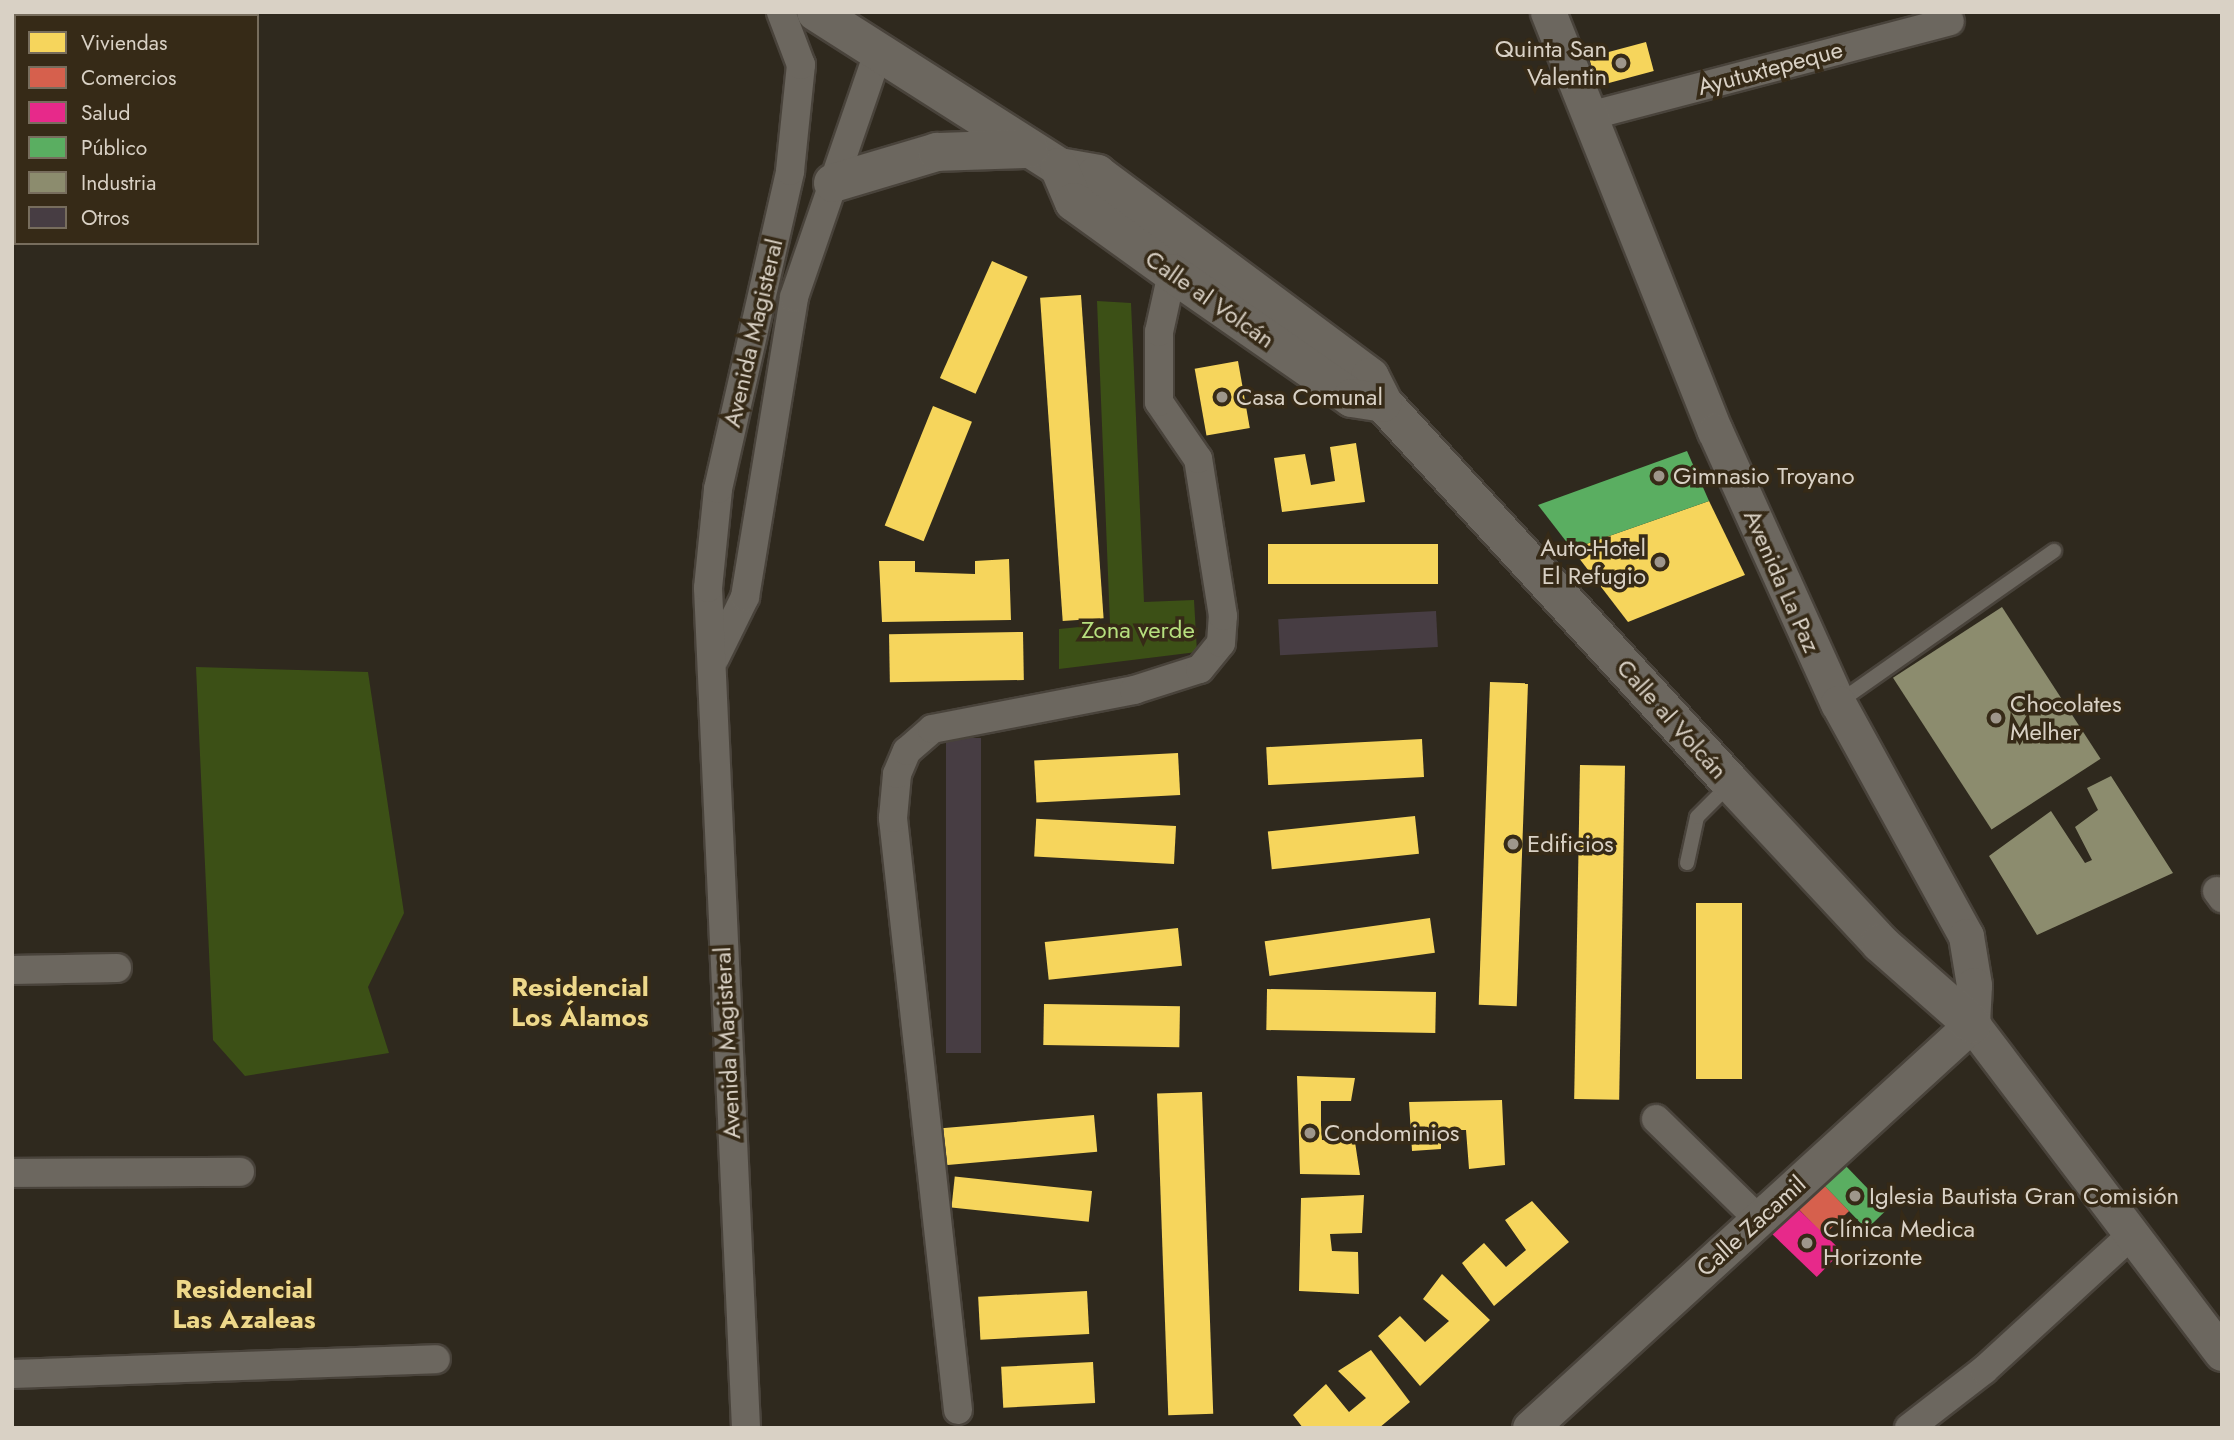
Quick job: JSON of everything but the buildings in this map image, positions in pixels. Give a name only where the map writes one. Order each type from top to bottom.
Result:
[{"type":"main road","name":"Calle al Volcán","points":[[816,12],[877,56],[1044,158],[1097,174],[1370,377],[1383,403],[1731,783],[1880,943],[1972,1024]]},
{"type":"main road","points":[[833,183],[937,152],[1044,158]]},
{"type":"main road","name":"Calle al Volcán","points":[[1044,158],[1074,202],[1172,273],[1352,398],[1383,403]]},
{"type":"street","name":"Avenida Magisteral","points":[[746,1428],[715,658],[708,588],[718,489],[790,171],[801,65],[781,12]]},
{"type":"street","name":"Avenida La Paz","points":[[1548,12],[1715,431],[1838,703],[1966,936],[1975,985],[1972,1024]]},
{"type":"street","name":"Ayutuxtepeque","points":[[1589,116],[1950,21]]},
{"type":"street","name":"Avenida Magisteral","points":[[715,658],[745,597],[794,297],[877,56]]},
{"type":"street","points":[[790,171],[833,183]]},
{"type":"street","points":[[958,1410],[893,818],[897,774],[907,751],[932,729],[1134,690],[1200,669],[1221,643],[1223,616],[1198,459],[1159,402],[1159,332],[1172,273]]},
{"type":"street","points":[[12,971],[117,968]]},
{"type":"street","points":[[1972,1024],[2130,1236],[2222,1353]]},
{"type":"street","name":"Calle Zacamil","points":[[1530,1428],[1972,1024]]},
{"type":"street","points":[[1656,1119],[1758,1219]]},
{"type":"street","points":[[12,1173],[240,1172]]},
{"type":"street","points":[[1909,1428],[1984,1370],[2130,1236]]},
{"type":"street","points":[[12,1374],[436,1359]]},
{"type":"lane","points":[[1838,703],[2054,551]]},
{"type":"lane","points":[[1688,863],[1697,817],[1731,783]]},
{"type":"green space","name":"Zona verde","points":[[1097,301],[1131,303],[1144,602],[1194,600],[1197,652],[1059,669],[1059,629],[1110,624]]},
{"type":"green space","points":[[196,667],[368,672],[404,913],[368,987],[389,1053],[245,1076],[213,1040]]},
{"type":"place","name":"Quinta San Valentin","points":[[1621,63]]},
{"type":"place","name":"Casa Comunal","points":[[1222,397]]},
{"type":"place","name":"Gimnasio Troyano","points":[[1659,476]]},
{"type":"place","name":"Auto-Hotel El Refugio","points":[[1660,562]]},
{"type":"place","name":"Chocolates Melher","points":[[1996,718]]},
{"type":"place","name":"Edificios","points":[[1513,844]]},
{"type":"place","name":"Condominios","points":[[1310,1133]]},
{"type":"place","name":"Iglesia Bautista Gran Comisión","points":[[1855,1196]]},
{"type":"place","name":"Clínica Medica Horizonte","points":[[1807,1243]]},
{"type":"district","name":"Residencial Los Álamos","points":[[580,1003]]},
{"type":"district","name":"Residencial Las Azaleas","points":[[244,1305]]}]
